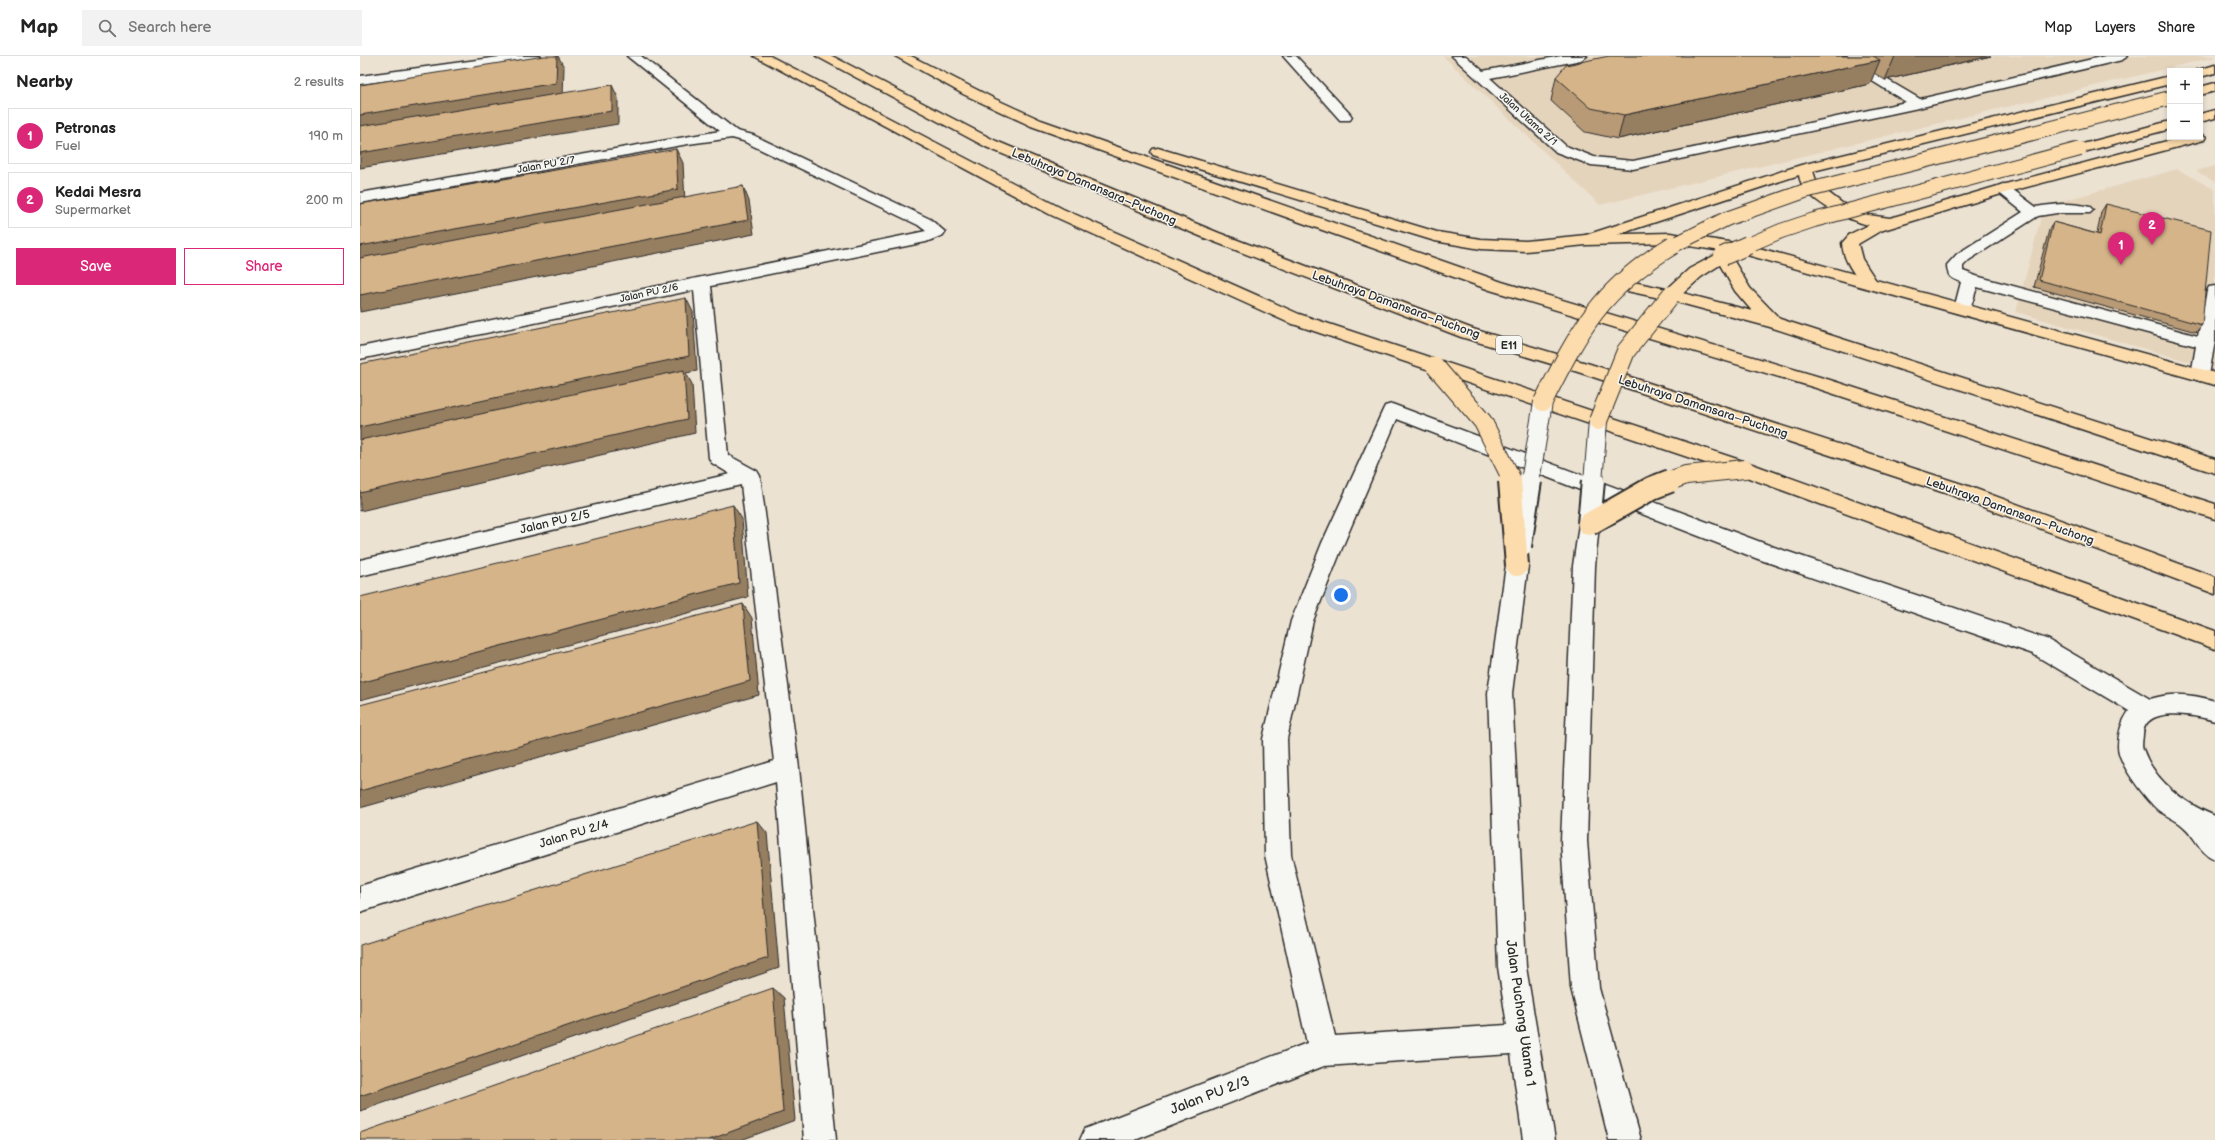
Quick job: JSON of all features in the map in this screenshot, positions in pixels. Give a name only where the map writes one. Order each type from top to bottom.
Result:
[{"type":"main road","points":[[760,56],[1057,212],[1293,318],[1745,469],[2215,640]]},
{"type":"main road","name":"Lebuhraya Damansara–Puchong","points":[[822,56],[990,144],[1228,242],[1467,333],[1584,368],[1958,490],[2215,586]]},
{"type":"main road","points":[[902,56],[978,97],[1059,132],[1083,138],[1496,286],[1823,384],[2215,512]]},
{"type":"main road","points":[[2203,72],[2215,69]]},
{"type":"main road","points":[[1586,240],[1806,168],[2167,81]]},
{"type":"main road","points":[[2203,90],[2215,87]]},
{"type":"main road","points":[[1543,402],[1581,328],[1619,284],[1645,264],[1670,248],[1729,216],[1809,190],[2167,99]]},
{"type":"main road","points":[[2203,117],[2215,114]]},
{"type":"main road","points":[[1598,421],[1626,351],[1671,295],[1696,273],[1724,256],[1781,231],[1821,218],[2167,126]]},
{"type":"main road","points":[[2203,136],[2215,133]]},
{"type":"main road","points":[[1083,138],[1138,146],[1200,163],[1435,236],[1481,244],[1526,246],[1586,240],[1670,238],[1748,250],[1869,282],[2207,377]]},
{"type":"main road","points":[[1869,282],[1855,264],[1850,252],[1850,243],[1856,237],[1874,228],[1895,223],[2003,189],[2188,140]]},
{"type":"main road","points":[[1806,168],[1805,177],[1807,183],[1833,204],[1860,218],[1895,223]]},
{"type":"main road","points":[[1724,256],[1739,284],[1753,305],[1776,323]]},
{"type":"main road","points":[[1619,284],[1671,295],[1776,323],[2215,466]]},
{"type":"main road","points":[[1435,366],[1483,422],[1510,476],[1517,565]]},
{"type":"main road","points":[[1589,524],[1652,488],[1686,475],[1745,469]]},
{"type":"street","points":[[360,80],[534,56]]},
{"type":"street","points":[[633,56],[732,134]]},
{"type":"street","points":[[1289,56],[1345,117]]},
{"type":"street","name":"Jalan Utama 2/1","points":[[1458,56],[1561,148],[1591,161],[1633,165],[1918,104],[2122,56]]},
{"type":"street","points":[[1479,76],[1581,56]]},
{"type":"street","points":[[1838,56],[1918,104]]},
{"type":"street","name":"Jalan PU 2/7","points":[[360,198],[688,140],[732,134]]},
{"type":"street","name":"Jalan PU 2/6","points":[[360,353],[926,237],[937,232],[924,222],[896,208],[748,138],[732,134]]},
{"type":"street","points":[[2003,189],[2033,212]]},
{"type":"street","points":[[2085,210],[2057,208],[2033,212],[1963,257],[1955,266],[1955,273],[1970,280],[2206,343]]},
{"type":"street","points":[[1963,309],[1970,280]]},
{"type":"street","points":[[702,282],[719,458],[750,476],[787,768],[820,1140]]},
{"type":"street","points":[[2207,377],[2206,343],[2215,291]]},
{"type":"street","name":"Jalan Puchong Utama 1","points":[[1539,1140],[1512,967],[1500,693],[1517,565],[1543,402]]},
{"type":"street","points":[[1324,1051],[1278,855],[1275,739],[1302,621],[1333,543],[1392,410],[1766,553],[2041,647],[2146,710]]},
{"type":"street","points":[[1598,421],[1584,566],[1578,684],[1574,841],[1585,988],[1625,1140]]},
{"type":"street","name":"Jalan PU 2/5","points":[[360,568],[750,476]]},
{"type":"street","points":[[2215,711],[2203,707],[2171,703],[2146,710],[2132,725],[2130,747],[2142,774],[2164,799],[2205,824],[2215,847]]},
{"type":"street","name":"Jalan PU 2/4","points":[[360,899],[787,768]]},
{"type":"street","name":"Jalan PU 2/3","points":[[1096,1140],[1324,1051],[1524,1039]]},
{"type":"shaded area","points":[[1443,56],[2215,56],[2215,57],[1600,205]]},
{"type":"shaded area","points":[[2215,166],[2215,182],[2196,171]]},
{"type":"shaded area","points":[[2178,169],[2215,190],[2215,369],[2016,312],[2044,206]]},
{"type":"building","points":[[544,56],[557,56],[556,83],[360,115],[360,85]]},
{"type":"building","points":[[1609,56],[1873,56],[1880,60],[1624,115],[1591,108],[1556,77],[1566,65]]},
{"type":"building","points":[[612,85],[612,111],[360,153],[360,126]]},
{"type":"building","points":[[676,149],[678,189],[360,246],[360,204]]},
{"type":"building","points":[[743,186],[748,220],[360,295],[360,258]]},
{"type":"building","points":[[2106,204],[2211,230],[2202,325],[2039,280],[2053,222],[2100,235]]},
{"type":"building","points":[[686,298],[689,356],[360,427],[360,364]]},
{"type":"building","points":[[684,370],[687,419],[360,493],[360,440]]},
{"type":"building","points":[[733,505],[739,583],[360,683],[360,597]]},
{"type":"building","points":[[743,604],[750,681],[360,791],[360,705]]},
{"type":"building","points":[[757,821],[768,958],[360,1096],[360,945]]},
{"type":"building","points":[[773,988],[783,1112],[709,1140],[360,1140],[360,1133]]},
{"type":"place","name":"Kedai Mesra","points":[[2152,245]]},
{"type":"place","name":"Petronas","points":[[2121,265]]}]
